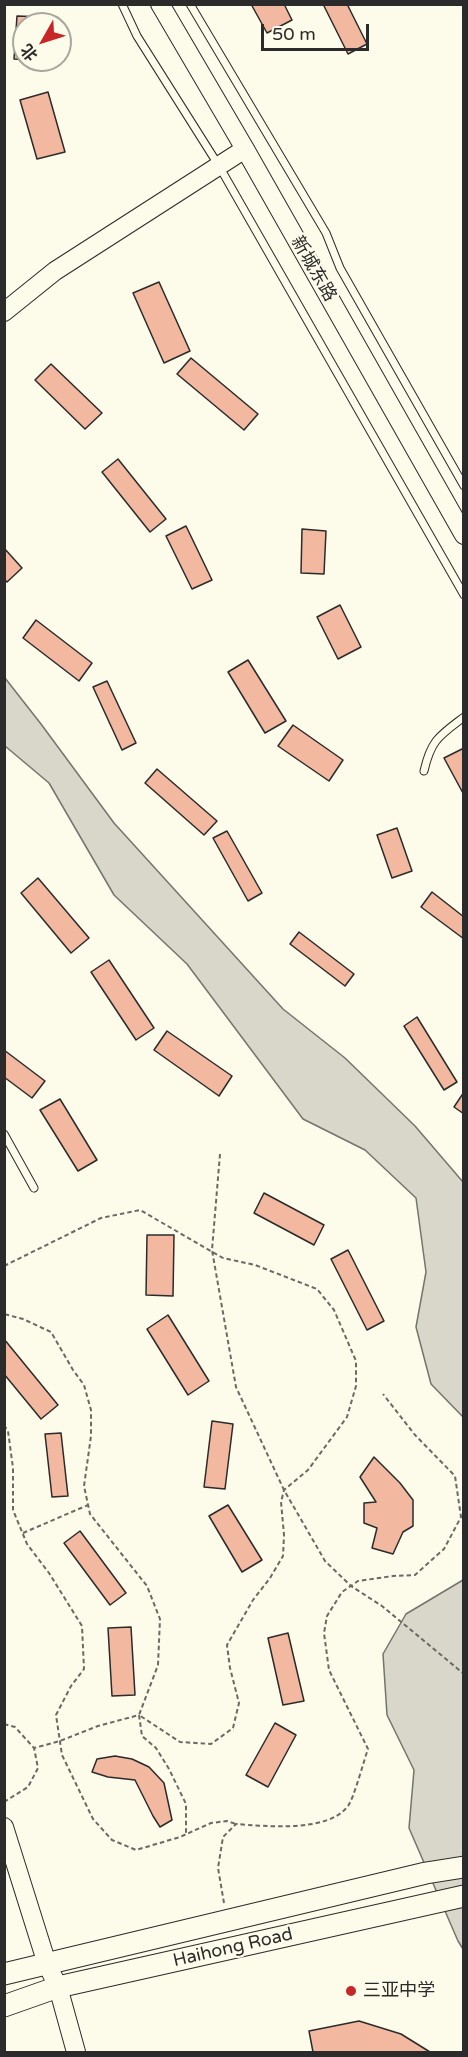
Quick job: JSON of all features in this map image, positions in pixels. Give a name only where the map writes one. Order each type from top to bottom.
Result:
[{"type":"main road","name":"新城东路","points":[[160,4],[464,535]]},
{"type":"main road","points":[[4,312],[54,272],[245,149]]},
{"type":"main road","points":[[4,1827],[47,1964],[58,1987],[76,2052]]},
{"type":"main road","name":"Haihong Road","points":[[4,1974],[426,1873],[464,1867]]},
{"type":"main road","name":"Haihong Road","points":[[4,2006],[58,1987],[464,1896]]},
{"type":"lane","points":[[122,4],[137,36],[219,166],[464,595]]},
{"type":"lane","points":[[190,4],[326,233],[340,268],[464,486]]},
{"type":"lane","points":[[423,771],[428,750],[441,734],[464,717]]},
{"type":"lane","points":[[4,1134],[34,1188]]},
{"type":"path","points":[[220,1155],[212,1250],[236,1387],[284,1490],[325,1561],[351,1586],[382,1606],[464,1674]]},
{"type":"path","points":[[4,1266],[101,1218],[140,1210],[223,1258],[255,1265],[317,1288],[334,1310],[356,1361],[356,1386],[347,1417],[308,1470],[284,1490],[281,1502],[283,1556],[253,1600],[227,1645],[238,1703],[233,1728],[211,1744],[180,1742],[139,1715],[34,1748]]},
{"type":"path","points":[[4,1314],[23,1319],[51,1332],[84,1384],[91,1410],[91,1436],[84,1486],[90,1514],[147,1586],[160,1619],[158,1665],[139,1715],[142,1736],[156,1748],[170,1769],[186,1804],[186,1834]]},
{"type":"path","points":[[4,1425],[8,1431],[13,1468],[13,1510],[27,1544],[49,1573],[82,1626],[84,1669],[56,1715],[62,1755],[93,1819],[112,1840],[136,1850],[186,1834],[210,1823],[227,1821],[236,1824],[296,1827],[330,1819],[348,1806],[368,1749],[329,1670],[324,1633],[327,1616],[342,1592],[358,1581],[415,1575],[444,1549],[461,1517],[455,1476],[416,1435],[383,1394]]},
{"type":"path","points":[[23,1533],[88,1505]]},
{"type":"path","points":[[4,1724],[15,1726],[34,1748],[38,1768],[27,1787],[4,1802]]},
{"type":"path","points":[[228,1921],[218,1868],[223,1837],[236,1824]]},
{"type":"shaded area","points":[[5,678],[114,823],[283,1009],[345,1058],[415,1126],[463,1182],[463,1417],[431,1384],[416,1327],[426,1272],[416,1198],[365,1150],[303,1119],[187,964],[114,895],[49,783],[5,746]]},
{"type":"shaded area","points":[[463,1580],[463,1949],[409,1828],[414,1770],[387,1715],[383,1654],[406,1614]]},
{"type":"building","points":[[251,4],[284,4],[292,20],[267,33]]},
{"type":"building","points":[[323,4],[347,4],[367,44],[348,54]]},
{"type":"building","points":[[48,92],[65,152],[37,159],[20,100]]},
{"type":"building","points":[[159,282],[190,351],[164,363],[133,293]]},
{"type":"building","points":[[191,358],[258,414],[244,430],[177,374]]},
{"type":"building","points":[[51,364],[102,413],[85,429],[35,380]]},
{"type":"building","points":[[118,459],[166,519],[150,532],[102,472]]},
{"type":"building","points":[[186,526],[212,580],[192,589],[166,536]]},
{"type":"building","points":[[302,529],[326,531],[324,574],[301,573]]},
{"type":"building","points":[[4,548],[22,568],[7,582],[4,579]]},
{"type":"building","points":[[340,605],[361,647],[338,659],[317,617]]},
{"type":"building","points":[[36,620],[92,663],[79,681],[23,638]]},
{"type":"building","points":[[248,660],[286,721],[265,733],[228,672]]},
{"type":"building","points":[[107,681],[136,743],[122,750],[93,687]]},
{"type":"building","points":[[293,725],[343,760],[329,781],[278,746]]},
{"type":"building","points":[[464,748],[464,795],[444,758]]},
{"type":"building","points":[[157,769],[217,821],[204,835],[145,783]]},
{"type":"building","points":[[397,828],[412,871],[392,878],[377,835]]},
{"type":"building","points":[[227,831],[262,893],[248,901],[213,838]]},
{"type":"building","points":[[38,878],[89,938],[71,953],[21,893]]},
{"type":"building","points":[[432,892],[464,917],[464,939],[421,907]]},
{"type":"building","points":[[299,932],[354,974],[345,986],[290,944]]},
{"type":"building","points":[[109,960],[154,1028],[136,1040],[91,972]]},
{"type":"building","points":[[417,1017],[457,1082],[444,1090],[404,1026]]},
{"type":"building","points":[[167,1031],[232,1076],[219,1096],[154,1050]]},
{"type":"building","points":[[4,1050],[45,1081],[32,1098],[4,1077]]},
{"type":"building","points":[[464,1092],[464,1114],[454,1107]]},
{"type":"building","points":[[60,1099],[97,1160],[78,1171],[40,1110]]},
{"type":"building","points":[[264,1193],[324,1225],[314,1245],[254,1213]]},
{"type":"building","points":[[147,1235],[174,1235],[173,1296],[146,1295]]},
{"type":"building","points":[[348,1250],[384,1321],[367,1330],[331,1259]]},
{"type":"building","points":[[168,1315],[209,1381],[188,1395],[147,1329]]},
{"type":"building","points":[[4,1339],[58,1405],[41,1419],[4,1374]]},
{"type":"building","points":[[212,1421],[233,1424],[225,1489],[204,1487]]},
{"type":"building","points":[[61,1433],[68,1496],[52,1497],[45,1434]]},
{"type":"building","points":[[374,1457],[413,1500],[413,1526],[403,1532],[393,1554],[372,1548],[377,1528],[364,1523],[364,1503],[376,1502],[360,1477]]},
{"type":"building","points":[[228,1505],[262,1560],[242,1572],[209,1516]]},
{"type":"building","points":[[80,1531],[126,1593],[110,1605],[64,1543]]},
{"type":"building","points":[[131,1627],[135,1695],[112,1696],[108,1628]]},
{"type":"building","points":[[288,1633],[304,1701],[283,1705],[268,1638]]},
{"type":"building","points":[[275,1723],[296,1735],[268,1787],[246,1775]]},
{"type":"building","points":[[115,1756],[132,1759],[149,1767],[164,1783],[172,1820],[160,1827],[135,1780],[108,1777],[92,1772],[97,1759]]},
{"type":"building","points":[[359,2021],[401,2034],[430,2052],[313,2052],[309,2031]]},
{"type":"place","name":"三亚中学","points":[[351,1991]]}]
